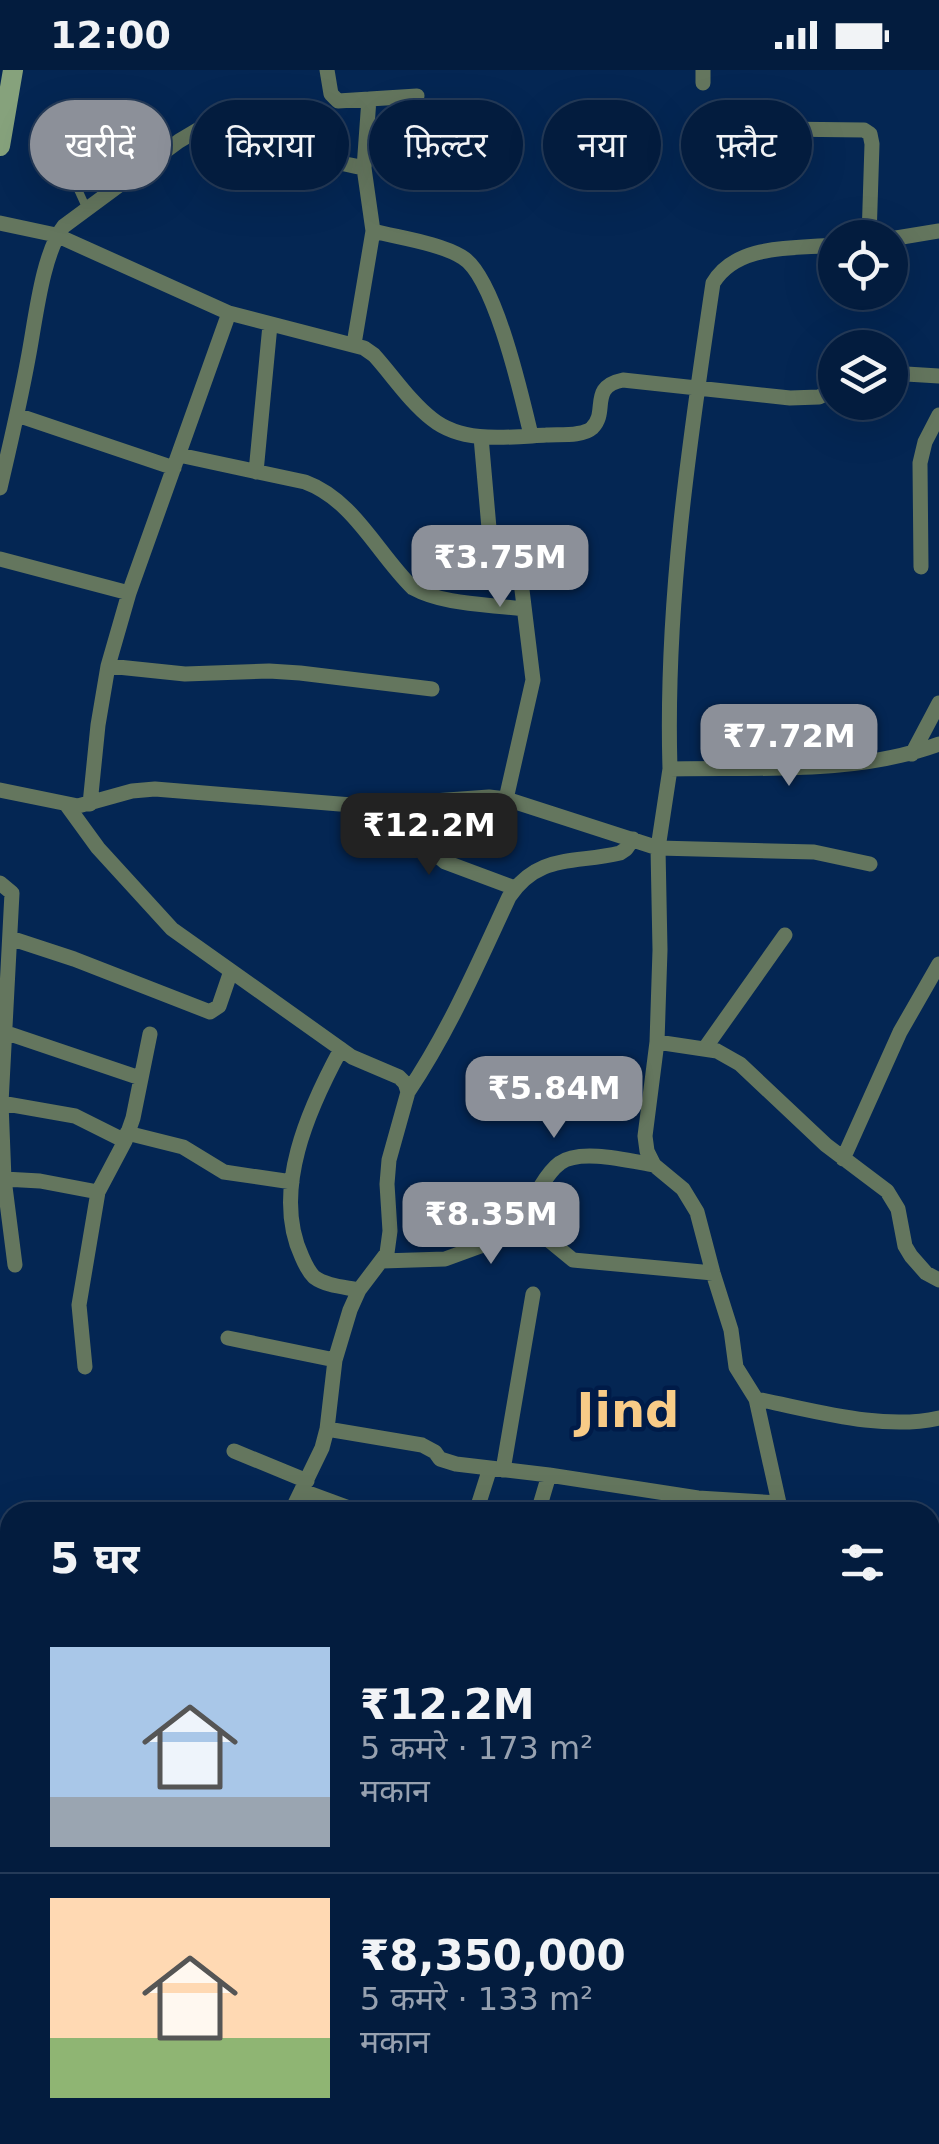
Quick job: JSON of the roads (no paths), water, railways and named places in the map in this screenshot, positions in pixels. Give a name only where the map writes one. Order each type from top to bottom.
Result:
[{"type":"main road","points":[[0,146],[12,70]]},
{"type":"street","points":[[328,70],[331,94],[338,101],[417,96]]},
{"type":"street","points":[[354,344],[373,231],[364,168],[369,99]]},
{"type":"street","points":[[0,488],[46,269],[56,236],[64,226],[179,141],[212,122],[305,156],[364,168]]},
{"type":"street","points":[[812,129],[864,130],[870,134],[870,220]]},
{"type":"street","points":[[0,223],[56,236],[229,313],[354,344],[374,355],[428,417],[461,433],[531,436],[590,430],[596,423],[605,387],[623,380],[790,398],[818,397]]},
{"type":"street","points":[[373,231],[444,249],[472,264],[512,357],[531,436]]},
{"type":"street","points":[[908,236],[939,231]]},
{"type":"street","points":[[779,1502],[756,1399],[736,1366],[731,1330],[697,1212],[682,1189],[654,1165],[645,1136],[657,1042],[658,848],[670,770],[668,714],[676,556],[713,282],[730,262],[746,255],[818,248]]},
{"type":"street","points":[[90,804],[108,666],[128,593],[229,313]]},
{"type":"street","points":[[256,472],[270,324]]},
{"type":"street","points":[[908,374],[939,376]]},
{"type":"street","points":[[17,415],[176,462],[256,472],[324,489],[342,503],[413,588],[425,594],[523,609]]},
{"type":"street","points":[[921,567],[920,463],[939,415]]},
{"type":"street","points":[[481,436],[489,528],[491,536],[514,543],[533,680],[506,798]]},
{"type":"street","points":[[0,559],[128,593]]},
{"type":"street","points":[[108,666],[186,674],[300,673],[432,689]]},
{"type":"street","points":[[912,754],[939,703]]},
{"type":"street","points":[[670,770],[840,765],[897,758],[939,744]]},
{"type":"street","points":[[0,790],[66,804],[90,804],[132,790],[155,789],[379,806],[506,798],[658,848],[814,852],[870,864]]},
{"type":"street","points":[[66,804],[87,835],[161,918],[341,1049],[406,1082],[408,1092]]},
{"type":"street","points":[[379,806],[445,862],[515,888]]},
{"type":"street","points":[[296,1502],[322,1448],[335,1360],[350,1310],[359,1290],[387,1253],[389,1160],[408,1092],[450,1021],[515,888],[532,871],[562,862],[620,854],[632,839]]},
{"type":"street","points":[[0,883],[12,892],[1,1103],[4,1179],[14,1265]]},
{"type":"street","points":[[705,1048],[785,934]]},
{"type":"street","points":[[10,938],[210,1012],[219,1006],[231,971]]},
{"type":"street","points":[[842,1159],[900,1032],[939,964]]},
{"type":"street","points":[[4,1032],[140,1078]]},
{"type":"street","points":[[85,1367],[78,1315],[98,1192],[126,1137],[150,1034]]},
{"type":"street","points":[[657,1042],[705,1048],[740,1064],[842,1159],[887,1191],[898,1209],[905,1246],[926,1274],[939,1280]]},
{"type":"street","points":[[341,1049],[313,1104],[292,1182],[290,1213],[293,1236],[308,1270],[326,1282],[359,1290]]},
{"type":"street","points":[[1,1103],[75,1116],[126,1137],[183,1148],[224,1172],[292,1182]]},
{"type":"street","points":[[513,1236],[549,1174],[560,1163],[588,1156],[654,1165]]},
{"type":"street","points":[[4,1179],[98,1192]]},
{"type":"street","points":[[382,1261],[445,1259],[525,1234],[545,1237],[573,1260],[713,1274]]},
{"type":"street","points":[[481,1502],[496,1469],[533,1294]]},
{"type":"street","points":[[228,1338],[335,1360]]},
{"type":"street","points":[[756,1399],[870,1420],[909,1422],[939,1418]]},
{"type":"street","points":[[327,1429],[430,1448],[444,1461],[549,1475],[682,1502]]},
{"type":"street","points":[[234,1451],[339,1502]]},
{"type":"street","points":[[541,1502],[549,1475]]},
{"type":"lane","points":[[78,190],[86,207]]},
{"type":"district","name":"Jind","points":[[628,1410]]}]
